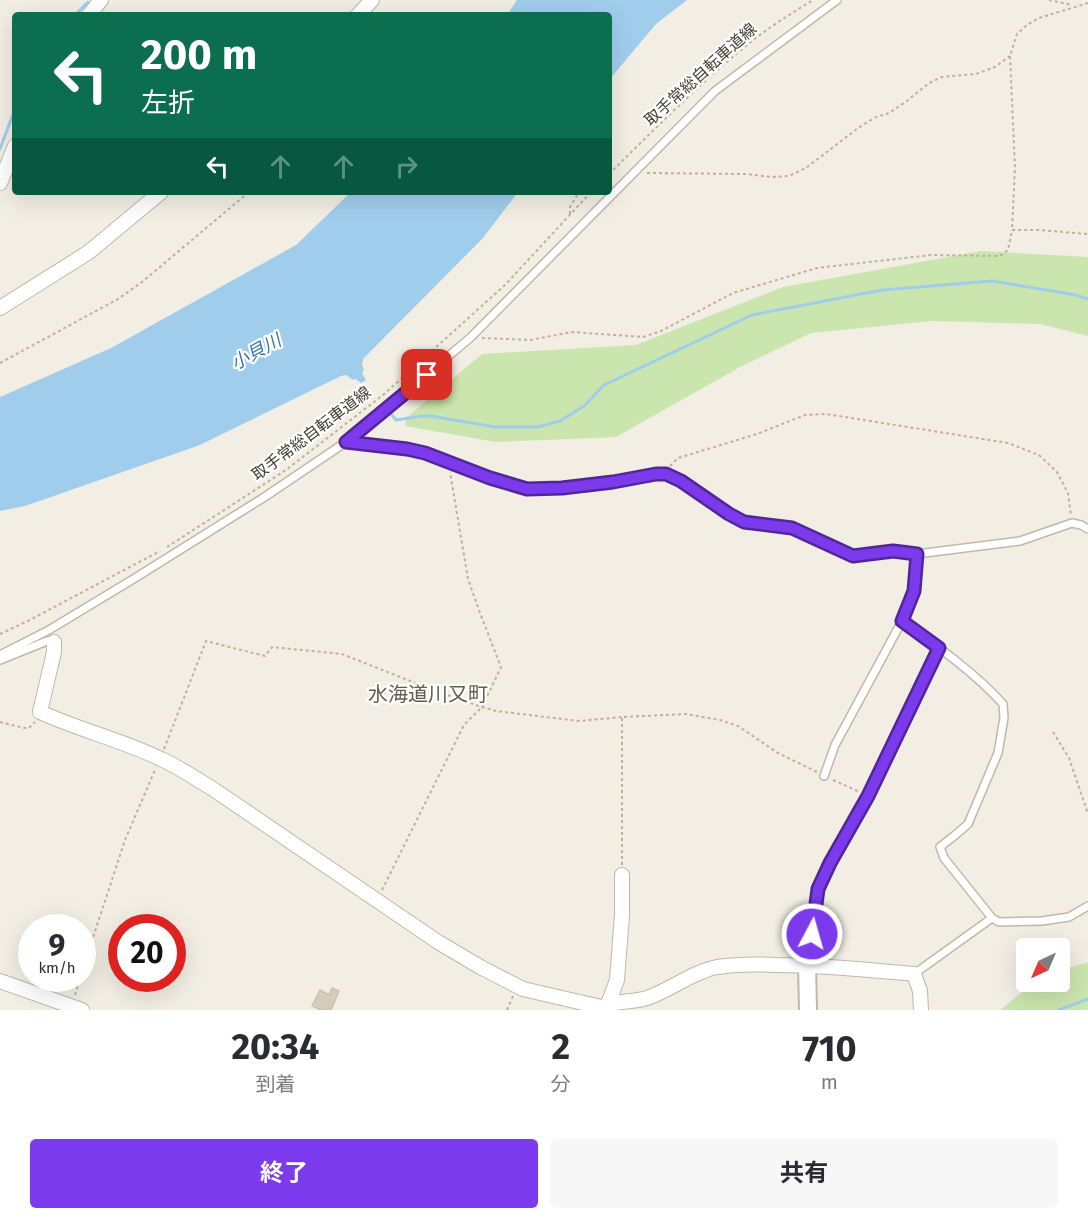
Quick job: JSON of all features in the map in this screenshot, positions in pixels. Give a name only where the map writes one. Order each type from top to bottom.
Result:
[{"type":"street","points":[[91,12],[101,0]]},
{"type":"street","points":[[361,12],[372,0]]},
{"type":"street","points":[[0,183],[12,153]]},
{"type":"street","points":[[0,308],[89,252],[157,195]]},
{"type":"street","points":[[54,642],[54,652],[40,712],[160,758],[213,789],[438,942],[518,987],[556,998],[602,1007],[635,1002],[692,976],[716,968],[743,964],[807,965],[914,974],[920,991],[921,1010]]},
{"type":"street","points":[[602,1007],[617,980],[622,915],[622,875]]},
{"type":"street","points":[[807,965],[808,1010]]},
{"type":"street","points":[[0,981],[77,1008]]},
{"type":"lane","points":[[612,195],[715,91],[837,0]]},
{"type":"lane","points":[[0,658],[135,578],[266,496],[346,442],[470,338],[612,195]]},
{"type":"lane","points":[[346,442],[425,453],[490,478],[527,489],[562,488],[666,474],[681,481],[744,522],[792,528],[853,556],[893,551],[917,554],[1020,541],[1072,523],[1088,529]]},
{"type":"lane","points":[[824,776],[836,745],[902,621],[914,591],[917,554]]},
{"type":"lane","points":[[902,621],[982,683],[1003,704],[1004,718],[998,753],[968,824],[940,847],[944,858],[992,918],[999,922],[1069,918],[1088,906]]},
{"type":"lane","points":[[0,658],[47,641],[54,642]]},
{"type":"lane","points":[[807,965],[818,889],[868,796],[939,648]]},
{"type":"lane","points":[[914,974],[992,918]]},
{"type":"path","name":"取手常総自転車道線","points":[[612,171],[752,41],[813,0]]},
{"type":"path","points":[[1050,0],[1075,6]]},
{"type":"path","points":[[470,338],[531,340],[572,333],[643,337],[661,331],[733,293],[817,268],[931,255],[1000,256],[1008,250],[1012,230],[1015,168],[1010,56],[1017,34],[1039,18],[1088,3]]},
{"type":"path","points":[[647,173],[789,176],[806,168],[858,128],[876,117],[889,113],[929,83],[942,77],[976,74],[995,67],[1010,56]]},
{"type":"path","points":[[0,363],[118,299],[142,282],[245,195]]},
{"type":"path","points":[[570,215],[570,207],[577,195]]},
{"type":"path","name":"取手常総自転車道線","points":[[0,634],[160,551],[286,470],[383,395],[505,285],[588,195]]},
{"type":"path","points":[[1012,230],[1088,234]]},
{"type":"path","points":[[661,474],[678,458],[757,434],[806,415],[826,414],[1008,443],[1039,454],[1057,472],[1068,493],[1072,523]]},
{"type":"path","points":[[377,900],[464,725],[482,707],[501,667],[468,579],[448,463]]},
{"type":"path","points":[[96,928],[125,840],[206,641],[265,656],[272,647],[342,654],[482,707],[537,717],[579,721],[686,714],[720,720],[738,726],[778,753],[868,796]]},
{"type":"path","points":[[0,722],[29,728],[34,724],[40,712]]},
{"type":"path","points":[[622,717],[622,875]]},
{"type":"path","points":[[1053,732],[1069,758],[1088,814]]},
{"type":"path","points":[[507,1010],[518,987]]},
{"type":"path","points":[[77,1008],[79,992]]},
{"type":"green space","points":[[981,251],[1088,257],[1088,336],[1040,324],[932,321],[811,333],[740,367],[616,437],[496,442],[405,426],[407,417],[482,354],[636,345],[783,287]]},
{"type":"green space","points":[[1088,962],[1088,1010],[1000,1010],[1022,992],[1070,992],[1070,968]]},
{"type":"water","points":[[517,0],[687,0],[656,24],[612,76],[612,12],[509,12]]},
{"type":"water","name":"小貝川","points":[[348,195],[516,195],[483,238],[363,359],[362,373],[366,380],[361,383],[346,375],[341,376],[200,445],[25,506],[0,511],[0,397],[111,348],[296,245]]},
{"type":"building","points":[[332,988],[339,991],[331,1010],[321,1010],[312,1006],[320,990],[329,995]]},
{"type":"waterway","points":[[78,12],[88,2]]},
{"type":"waterway","points":[[0,149],[12,117]]},
{"type":"waterway","points":[[392,415],[396,420],[431,416],[495,427],[538,427],[560,421],[584,406],[604,385],[752,315],[882,290],[992,281],[1088,299]]},
{"type":"waterway","points":[[1059,1010],[1088,999]]},
{"type":"district","name":"水海道川又町","points":[[428,694]]},
{"type":"route","points":[[427,375],[346,442],[425,453],[490,478],[527,489],[562,488],[666,474],[681,481],[744,522],[792,528],[853,556],[893,551],[917,554],[914,591],[902,621],[939,648],[868,796],[818,889],[812,934]]}]
